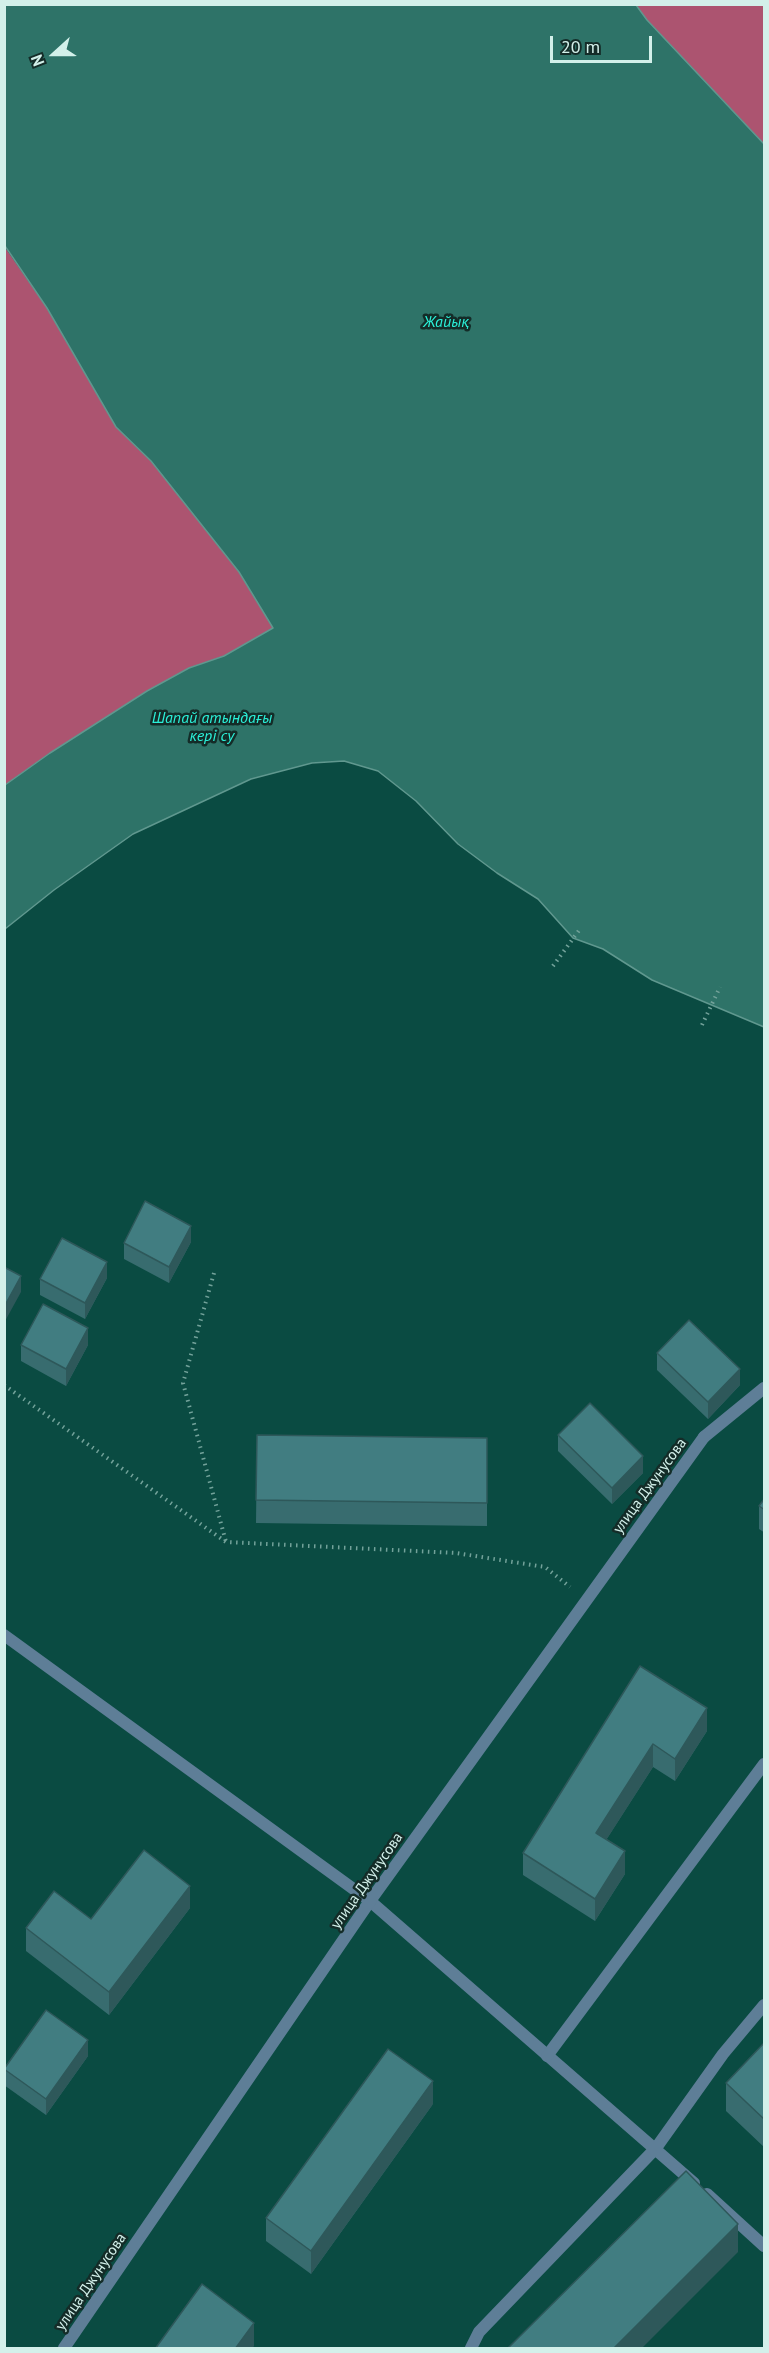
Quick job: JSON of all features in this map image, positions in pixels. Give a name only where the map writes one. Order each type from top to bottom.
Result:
[{"type":"street","name":"улица Джунусова","points":[[64,2349],[370,1901],[704,1437],[765,1388]]},
{"type":"street","points":[[4,1635],[370,1901],[656,2148],[765,2246]]},
{"type":"street","points":[[547,2056],[765,1764]]},
{"type":"street","points":[[471,2349],[479,2332],[656,2148],[723,2054],[765,2005]]},
{"type":"path","points":[[553,966],[580,929]]},
{"type":"path","points":[[702,1025],[720,987]]},
{"type":"path","points":[[214,1273],[183,1383],[225,1542]]},
{"type":"path","points":[[4,1385],[225,1542],[456,1553],[545,1568],[587,1599]]},
{"type":"shaded area","points":[[636,5],[764,5],[764,144],[647,20]]},
{"type":"shaded area","points":[[4,246],[47,308],[116,427],[151,461],[239,572],[273,628],[224,656],[189,668],[147,691],[50,753],[5,785]]},
{"type":"water","name":"Жайық","points":[[5,4],[636,5],[647,20],[764,144],[764,1027],[652,980],[603,949],[573,938],[538,899],[497,873],[458,844],[416,801],[378,771],[344,761],[312,763],[251,779],[133,834],[54,890],[5,929],[5,785],[50,753],[147,691],[189,668],[224,656],[273,628],[239,572],[151,461],[116,427],[47,308],[5,246]]},
{"type":"building","points":[[145,1201],[191,1226],[169,1267],[124,1243]]},
{"type":"building","points":[[62,1238],[107,1262],[85,1303],[40,1279]]},
{"type":"building","points":[[4,1267],[21,1276],[4,1307]]},
{"type":"building","points":[[43,1304],[88,1328],[66,1369],[21,1345]]},
{"type":"building","points":[[689,1320],[740,1369],[708,1402],[657,1353]]},
{"type":"building","points":[[590,1403],[643,1456],[612,1488],[558,1435]]},
{"type":"building","points":[[257,1435],[487,1438],[487,1503],[256,1500]]},
{"type":"building","points":[[765,1498],[765,1510],[759,1506]]},
{"type":"building","points":[[640,1666],[707,1708],[675,1759],[653,1744],[596,1833],[625,1851],[595,1899],[523,1853]]},
{"type":"building","points":[[144,1850],[190,1886],[109,1992],[26,1928],[54,1891],[91,1919]]},
{"type":"building","points":[[46,2010],[88,2040],[46,2099],[4,2069]]},
{"type":"building","points":[[765,2042],[765,2120],[726,2083]]},
{"type":"building","points":[[388,2049],[433,2081],[311,2251],[266,2218]]},
{"type":"building","points":[[686,2171],[738,2224],[613,2349],[508,2348]]},
{"type":"building","points":[[202,2284],[254,2323],[235,2349],[155,2349]]},
{"type":"water label","name":"Шапай атындағы кері су","points":[[212,727]]}]
